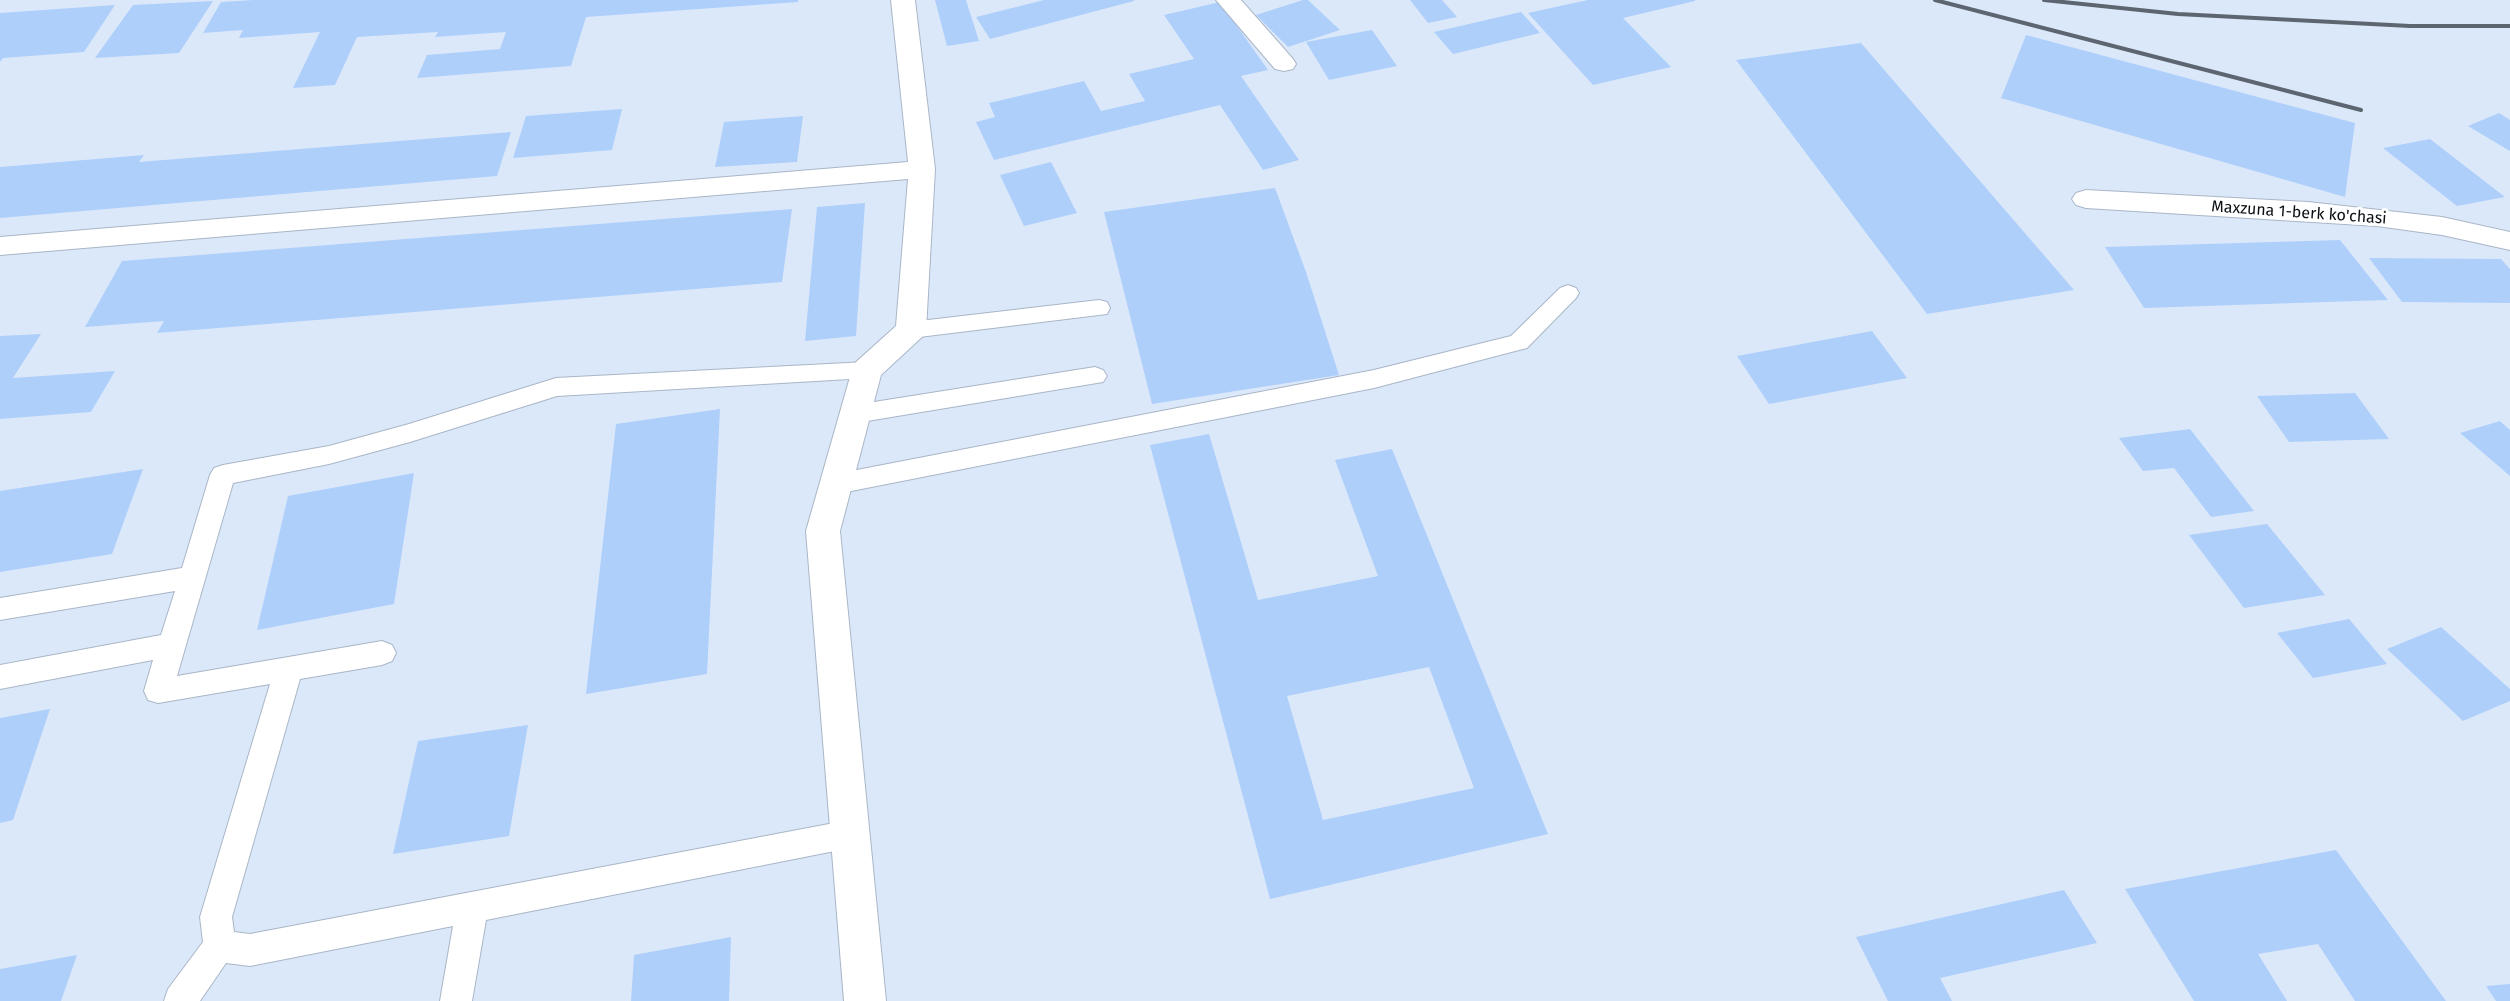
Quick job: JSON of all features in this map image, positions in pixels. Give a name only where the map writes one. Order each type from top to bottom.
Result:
[{"type":"street","points":[[865,1001],[823,531],[867,370],[911,330],[922,169],[903,0]]},
{"type":"street","points":[[1228,0],[1284,64]]},
{"type":"street","points":[[0,246],[922,169]]},
{"type":"street","name":"Maxzuna 1-berk ko'chasi","points":[[2086,199],[2308,211],[2442,226],[2510,241]]},
{"type":"lane","points":[[836,484],[1374,379],[1519,342],[1569,293]]},
{"type":"lane","points":[[911,330],[1099,308]]},
{"type":"lane","points":[[382,653],[158,691],[223,475],[329,455],[410,433],[556,387],[867,370]]},
{"type":"lane","points":[[855,414],[1095,376]]},
{"type":"lane","points":[[0,609],[192,577]]},
{"type":"lane","points":[[0,677],[172,645]]},
{"type":"lane","points":[[180,1001],[219,946],[216,917],[288,668]]},
{"type":"lane","points":[[219,946],[250,950],[850,834]]},
{"type":"lane","points":[[456,1001],[472,907]]},
{"type":"building","points":[[253,0],[798,0],[798,2],[586,17],[571,66],[417,78],[427,55],[500,49],[506,32],[435,37],[438,32],[357,37],[335,85],[293,88],[320,32],[239,38],[243,30],[203,33],[221,2]]},
{"type":"building","points":[[935,0],[966,0],[979,41],[947,46]]},
{"type":"building","points":[[1044,0],[1134,1],[990,39],[976,17]]},
{"type":"building","points":[[1308,0],[1340,30],[1288,47],[1256,15]]},
{"type":"building","points":[[1410,0],[1442,0],[1457,17],[1428,23]]},
{"type":"building","points":[[1588,0],[1695,1],[1623,18],[1671,67],[1593,85],[1528,13]]},
{"type":"building","points":[[213,1],[179,53],[95,58],[133,5]]},
{"type":"building","points":[[1220,2],[1268,70],[1241,76],[1299,160],[1263,170],[1220,105],[994,160],[976,122],[995,117],[989,103],[1084,81],[1101,111],[1145,101],[1129,74],[1194,59],[1164,15]]},
{"type":"building","points":[[115,5],[84,52],[3,58],[0,62],[0,13]]},
{"type":"building","points":[[1521,12],[1540,33],[1453,54],[1434,32]]},
{"type":"building","points":[[1372,30],[1397,66],[1329,80],[1306,42]]},
{"type":"building","points":[[2026,35],[2355,123],[2345,197],[2001,98]]},
{"type":"building","points":[[1861,43],[2074,290],[1927,314],[1736,60]]},
{"type":"building","points":[[622,109],[612,150],[513,158],[526,116]]},
{"type":"building","points":[[2499,113],[2510,120],[2510,151],[2468,126]]},
{"type":"building","points":[[803,116],[797,162],[715,167],[724,122]]},
{"type":"building","points":[[511,132],[497,176],[0,218],[0,167],[144,155],[139,162]]},
{"type":"building","points":[[2430,139],[2505,197],[2457,206],[2383,148]]},
{"type":"building","points":[[1051,162],[1077,213],[1024,226],[1000,175]]},
{"type":"building","points":[[1275,188],[1306,272],[1339,375],[1152,404],[1104,212]]},
{"type":"building","points":[[865,203],[856,336],[805,341],[817,207]]},
{"type":"building","points":[[792,209],[782,282],[157,333],[164,321],[85,327],[122,261]]},
{"type":"building","points":[[2340,240],[2388,300],[2144,308],[2105,247]]},
{"type":"building","points":[[2369,258],[2501,259],[2510,269],[2510,303],[2402,302]]},
{"type":"building","points":[[1872,331],[1907,378],[1769,404],[1737,356]]},
{"type":"building","points":[[41,334],[13,378],[115,371],[91,412],[0,419],[0,336]]},
{"type":"building","points":[[2355,393],[2389,439],[2289,442],[2257,396]]},
{"type":"building","points":[[720,409],[707,674],[586,694],[616,424]]},
{"type":"building","points":[[2500,421],[2510,430],[2510,476],[2460,433]]},
{"type":"building","points":[[2190,429],[2254,511],[2211,517],[2174,468],[2143,471],[2119,438]]},
{"type":"building","points":[[1209,434],[1258,600],[1378,576],[1335,460],[1392,449],[1548,834],[1270,899],[1150,445]],"holes":[[[1429,667],[1474,788],[1323,820],[1287,696]]]},
{"type":"building","points":[[143,469],[112,554],[0,572],[0,491]]},
{"type":"building","points":[[414,473],[394,604],[257,630],[288,496]]},
{"type":"building","points":[[2267,524],[2325,595],[2244,608],[2189,535]]},
{"type":"building","points":[[2349,619],[2387,664],[2313,678],[2277,633]]},
{"type":"building","points":[[2441,627],[2510,689],[2510,701],[2463,721],[2387,649]]},
{"type":"building","points":[[50,709],[13,820],[0,823],[0,718]]},
{"type":"building","points":[[528,725],[509,836],[393,854],[418,741]]},
{"type":"building","points":[[2336,850],[2446,1001],[2355,1001],[2318,944],[2258,954],[2287,1001],[2194,1001],[2125,889]]},
{"type":"building","points":[[2064,890],[2097,943],[1940,978],[1952,1001],[1888,1001],[1856,937]]},
{"type":"building","points":[[731,937],[729,1001],[631,1001],[634,955]]},
{"type":"building","points":[[77,955],[61,1001],[0,1001],[0,969]]},
{"type":"building","points":[[2510,984],[2510,1001],[2496,1001],[2486,986]]},
{"type":"railway","points":[[1935,0],[2361,110]]},
{"type":"railway","points":[[2044,0],[2178,14],[2410,26],[2510,26]]}]
